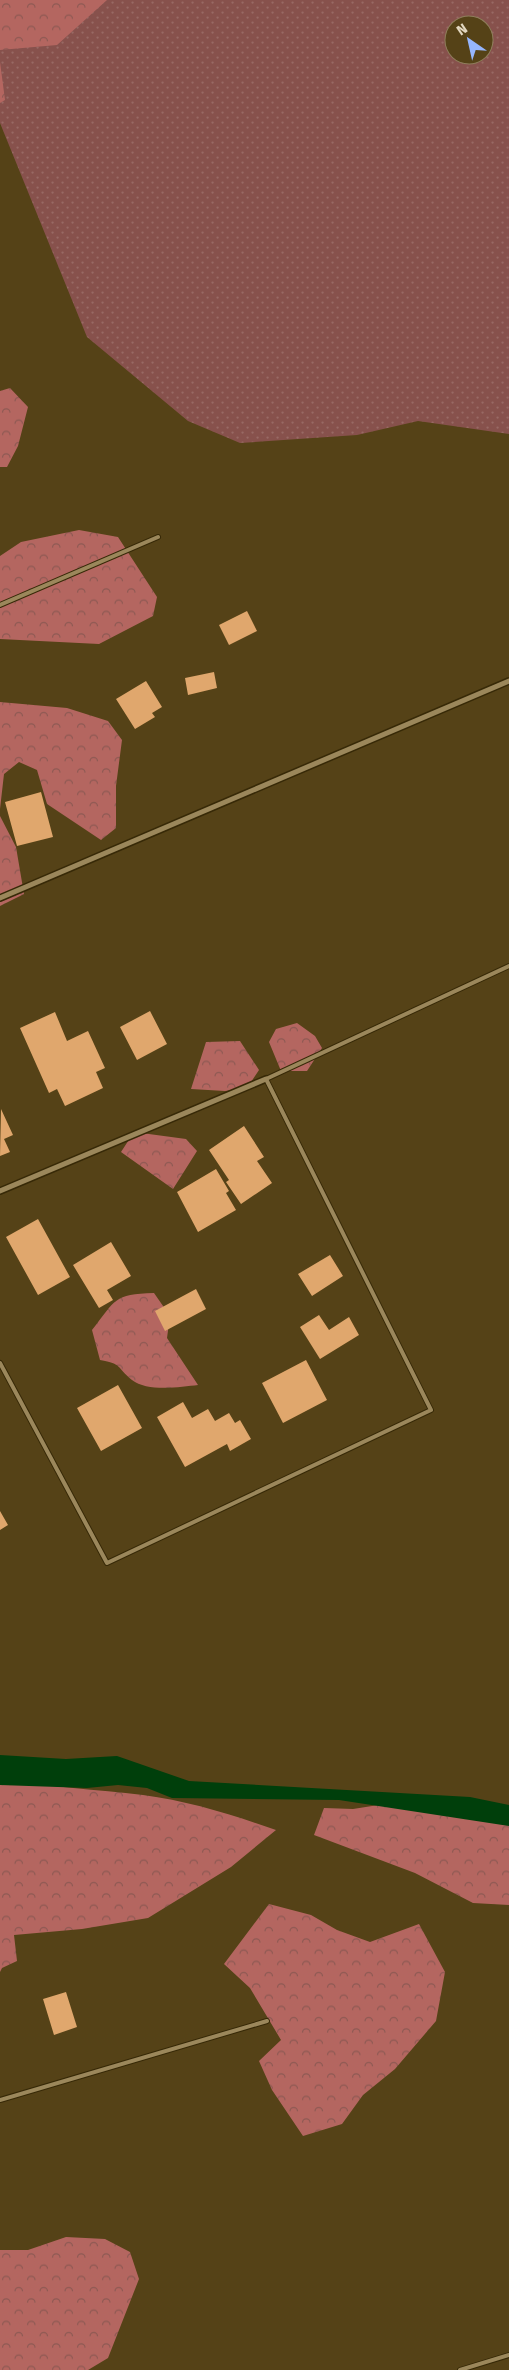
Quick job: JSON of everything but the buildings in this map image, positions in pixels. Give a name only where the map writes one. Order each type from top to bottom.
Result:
[{"type":"street","points":[[0,898],[509,681]]},
{"type":"street","points":[[0,1191],[266,1079]]},
{"type":"lane","points":[[0,605],[158,537]]},
{"type":"lane","points":[[0,1362],[107,1563],[431,1410],[266,1079],[509,966]]},
{"type":"lane","points":[[0,2100],[267,2021]]},
{"type":"lane","points":[[460,2370],[509,2355]]},
{"type":"shaded area","points":[[0,0],[509,0],[509,434],[418,421],[357,435],[240,443],[188,421],[87,337],[0,123]]},
{"type":"shaded area","points":[[0,1755],[66,1759],[117,1756],[189,1781],[470,1797],[509,1805],[509,1826],[339,1800],[172,1798],[147,1788],[118,1785],[87,1788],[0,1785]]},
{"type":"green space","points":[[0,0],[107,0],[57,45],[0,50]]},
{"type":"green space","points":[[0,62],[5,100],[0,103]]},
{"type":"green space","points":[[10,388],[28,407],[18,446],[7,467],[0,467],[0,391]]},
{"type":"green space","points":[[79,530],[118,537],[157,597],[153,616],[99,644],[0,639],[0,556],[21,542]]},
{"type":"green space","points":[[0,702],[67,708],[108,721],[122,740],[116,786],[116,828],[101,840],[47,804],[37,770],[19,762],[4,774],[0,809]]},
{"type":"green space","points":[[0,816],[16,847],[24,894],[0,906]]},
{"type":"green space","points":[[297,1023],[315,1036],[322,1048],[307,1071],[281,1071],[269,1042],[276,1029]]},
{"type":"green space","points":[[240,1041],[259,1070],[247,1088],[225,1091],[191,1089],[206,1042]]},
{"type":"green space","points":[[134,1132],[186,1139],[197,1151],[173,1189],[121,1152]]},
{"type":"green space","points":[[154,1293],[170,1316],[167,1338],[198,1385],[164,1388],[138,1384],[116,1365],[100,1360],[92,1330],[111,1305],[130,1295]]},
{"type":"green space","points":[[0,1777],[53,1786],[125,1793],[177,1801],[211,1809],[276,1830],[231,1867],[148,1918],[82,1929],[14,1935],[17,1961],[2,1968],[0,1972]]},
{"type":"green space","points":[[404,1801],[509,1812],[509,1905],[473,1903],[415,1873],[314,1835],[324,1808],[353,1809]]},
{"type":"green space","points":[[269,1904],[311,1915],[337,1930],[370,1942],[419,1924],[445,1972],[436,2021],[395,2069],[363,2095],[342,2124],[303,2136],[272,2090],[259,2061],[281,2040],[250,1988],[224,1964]]},
{"type":"green space","points":[[66,2237],[105,2239],[130,2252],[139,2279],[108,2358],[88,2370],[0,2370],[0,2250],[28,2250]]}]
